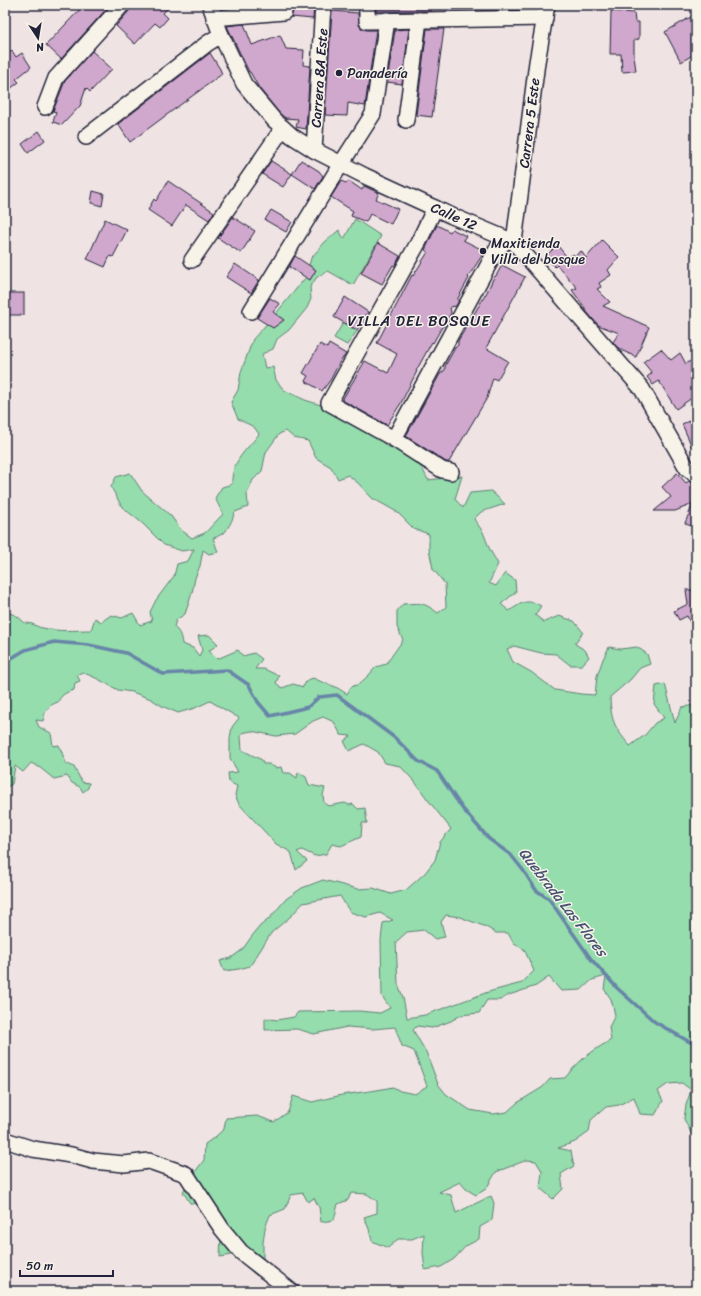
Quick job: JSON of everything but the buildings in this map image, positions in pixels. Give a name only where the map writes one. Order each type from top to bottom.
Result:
[{"type":"street","points":[[45,107],[56,78],[122,5]]},
{"type":"street","name":"Carrera 8A Este","points":[[314,150],[323,5]]},
{"type":"street","points":[[367,5],[367,21],[419,20],[546,12]]},
{"type":"street","points":[[212,11],[284,12]]},
{"type":"street","name":"Calle 12","points":[[212,11],[244,84],[283,128],[314,150],[365,176],[511,241],[642,389],[687,468],[696,475]]},
{"type":"street","name":"Carrera 5 Este","points":[[511,241],[537,62],[546,12]]},
{"type":"street","points":[[251,311],[373,114],[387,20]]},
{"type":"street","points":[[406,120],[419,20]]},
{"type":"street","points":[[86,137],[221,34]]},
{"type":"street","points":[[192,260],[283,128]]},
{"type":"street","points":[[435,208],[418,243],[329,403],[394,439],[442,470],[451,472]]},
{"type":"street","points":[[394,439],[497,250],[511,241]]},
{"type":"street","points":[[5,1140],[33,1149],[71,1155],[93,1161],[124,1164],[149,1161],[186,1174],[222,1229],[241,1252],[291,1291]]},
{"type":"green space","points":[[355,219],[381,236],[353,285],[328,271],[317,277],[310,287],[311,299],[307,308],[289,330],[277,339],[273,349],[262,354],[265,368],[273,367],[276,380],[284,390],[305,400],[327,407],[334,415],[361,430],[376,433],[386,446],[399,450],[422,468],[428,480],[462,476],[455,499],[463,508],[470,493],[491,491],[505,504],[481,512],[474,519],[483,532],[490,550],[498,564],[489,583],[496,586],[505,573],[515,580],[516,592],[501,604],[509,611],[524,602],[532,602],[541,606],[535,615],[544,622],[559,616],[574,621],[583,632],[575,644],[585,650],[589,657],[582,665],[570,665],[556,654],[541,653],[514,646],[507,649],[513,662],[531,672],[555,690],[595,695],[597,676],[609,647],[620,649],[637,647],[647,654],[650,664],[640,668],[631,679],[610,697],[611,713],[617,729],[630,746],[645,735],[655,723],[664,718],[654,704],[656,686],[665,684],[675,723],[682,707],[696,705],[696,1132],[692,1135],[684,1119],[686,1105],[691,1090],[682,1083],[668,1084],[658,1091],[663,1101],[655,1115],[640,1114],[634,1097],[619,1105],[606,1107],[591,1120],[589,1132],[575,1142],[558,1148],[571,1151],[574,1166],[561,1174],[563,1189],[553,1199],[540,1188],[542,1171],[536,1161],[527,1160],[496,1172],[486,1189],[476,1195],[466,1189],[460,1182],[439,1192],[451,1195],[456,1213],[491,1196],[494,1203],[492,1220],[480,1227],[479,1239],[466,1246],[454,1259],[441,1267],[425,1270],[423,1253],[424,1234],[412,1239],[398,1239],[388,1248],[372,1241],[364,1217],[377,1213],[377,1201],[367,1194],[351,1193],[348,1200],[338,1204],[334,1220],[321,1222],[319,1207],[314,1198],[308,1202],[303,1193],[291,1195],[285,1209],[270,1215],[265,1228],[263,1265],[257,1276],[232,1255],[220,1257],[221,1236],[203,1205],[190,1203],[183,1192],[189,1180],[204,1160],[205,1144],[224,1129],[226,1118],[257,1116],[274,1122],[288,1112],[293,1096],[312,1102],[342,1095],[393,1087],[400,1091],[415,1094],[427,1086],[414,1051],[402,1046],[395,1027],[373,1029],[347,1027],[314,1034],[297,1029],[265,1030],[265,1018],[277,1020],[294,1017],[298,1012],[359,1011],[380,1013],[390,1008],[382,996],[381,940],[383,923],[393,920],[380,913],[366,917],[350,912],[340,896],[303,903],[290,917],[272,932],[250,966],[224,971],[220,961],[231,958],[242,950],[260,926],[269,919],[286,899],[302,888],[323,880],[358,889],[373,888],[391,894],[406,890],[425,873],[435,860],[440,842],[451,829],[415,782],[400,766],[385,763],[378,752],[364,744],[349,751],[344,741],[351,736],[341,735],[334,722],[323,717],[313,721],[295,734],[276,736],[251,731],[242,733],[242,750],[262,760],[263,764],[269,764],[276,768],[281,767],[283,773],[290,773],[297,778],[298,772],[306,777],[309,785],[325,788],[323,795],[324,803],[328,806],[345,803],[349,805],[353,804],[358,809],[365,808],[367,823],[362,823],[361,837],[341,846],[332,844],[326,854],[315,856],[302,850],[297,852],[307,861],[296,870],[291,852],[276,844],[239,804],[235,795],[237,786],[229,782],[228,773],[238,772],[230,758],[230,738],[232,727],[239,718],[210,701],[195,708],[178,713],[151,699],[132,692],[118,690],[82,672],[77,675],[80,681],[75,683],[74,690],[64,694],[58,702],[49,707],[43,721],[36,720],[39,727],[51,733],[53,746],[59,745],[66,763],[74,767],[82,782],[89,783],[88,788],[83,792],[80,787],[72,783],[67,776],[54,779],[39,767],[31,763],[23,772],[15,766],[12,784],[5,788],[5,611],[17,616],[25,623],[55,630],[91,630],[95,618],[101,622],[111,615],[122,618],[133,613],[140,625],[152,621],[150,612],[156,600],[174,576],[177,564],[188,561],[194,549],[182,551],[164,545],[142,523],[122,507],[111,487],[116,477],[130,473],[142,491],[171,516],[181,530],[192,538],[205,533],[223,514],[215,498],[222,487],[232,484],[234,469],[240,457],[259,434],[254,427],[238,419],[231,402],[238,390],[241,372],[253,339],[306,277],[311,258],[325,242],[339,230],[344,239]],"holes":[[[286,431],[294,438],[308,441],[316,458],[331,467],[338,479],[348,475],[372,498],[397,512],[414,529],[429,534],[429,549],[433,569],[445,584],[446,607],[438,613],[422,604],[403,604],[397,611],[397,627],[403,640],[386,664],[376,667],[359,684],[351,687],[347,694],[336,687],[313,678],[307,680],[303,687],[293,684],[282,688],[276,683],[279,676],[264,669],[255,669],[262,659],[254,653],[243,656],[238,650],[217,659],[209,651],[218,644],[209,635],[198,636],[202,650],[199,656],[193,648],[182,644],[180,635],[174,627],[176,620],[185,614],[200,566],[203,550],[209,554],[218,552],[213,538],[218,537],[225,532],[232,521],[235,512],[248,507],[247,493],[253,480],[262,471],[266,452],[279,434]],[[446,915],[460,917],[486,927],[496,933],[508,933],[514,944],[524,949],[534,971],[522,983],[488,992],[425,1015],[407,1018],[403,997],[398,984],[396,942],[407,932],[424,930],[435,939],[445,937],[441,922]],[[606,976],[604,989],[611,999],[615,1015],[609,1027],[611,1040],[586,1056],[565,1078],[550,1079],[543,1087],[517,1103],[507,1112],[493,1114],[470,1110],[446,1094],[438,1084],[426,1052],[413,1030],[417,1026],[432,1028],[451,1021],[461,1015],[479,1013],[487,1000],[500,1000],[509,995],[536,986],[549,977],[561,991],[581,990],[592,980]]]},
{"type":"green space","points":[[343,323],[357,331],[347,345],[334,338]]},
{"type":"waterway","name":"Quebrada Las Flores","points":[[5,662],[25,650],[54,642],[89,645],[126,653],[163,674],[227,670],[249,685],[258,702],[270,716],[308,707],[319,697],[337,695],[395,738],[418,761],[437,771],[462,808],[489,839],[511,855],[536,890],[549,899],[591,959],[617,988],[655,1022],[696,1044]]},
{"type":"place","name":"Panadería","points":[[339,73]]},
{"type":"place","name":"Maxitienda Villa del bosque","points":[[483,251]]},
{"type":"district","name":"VILLA DEL BOSQUE","points":[[419,321]]}]
